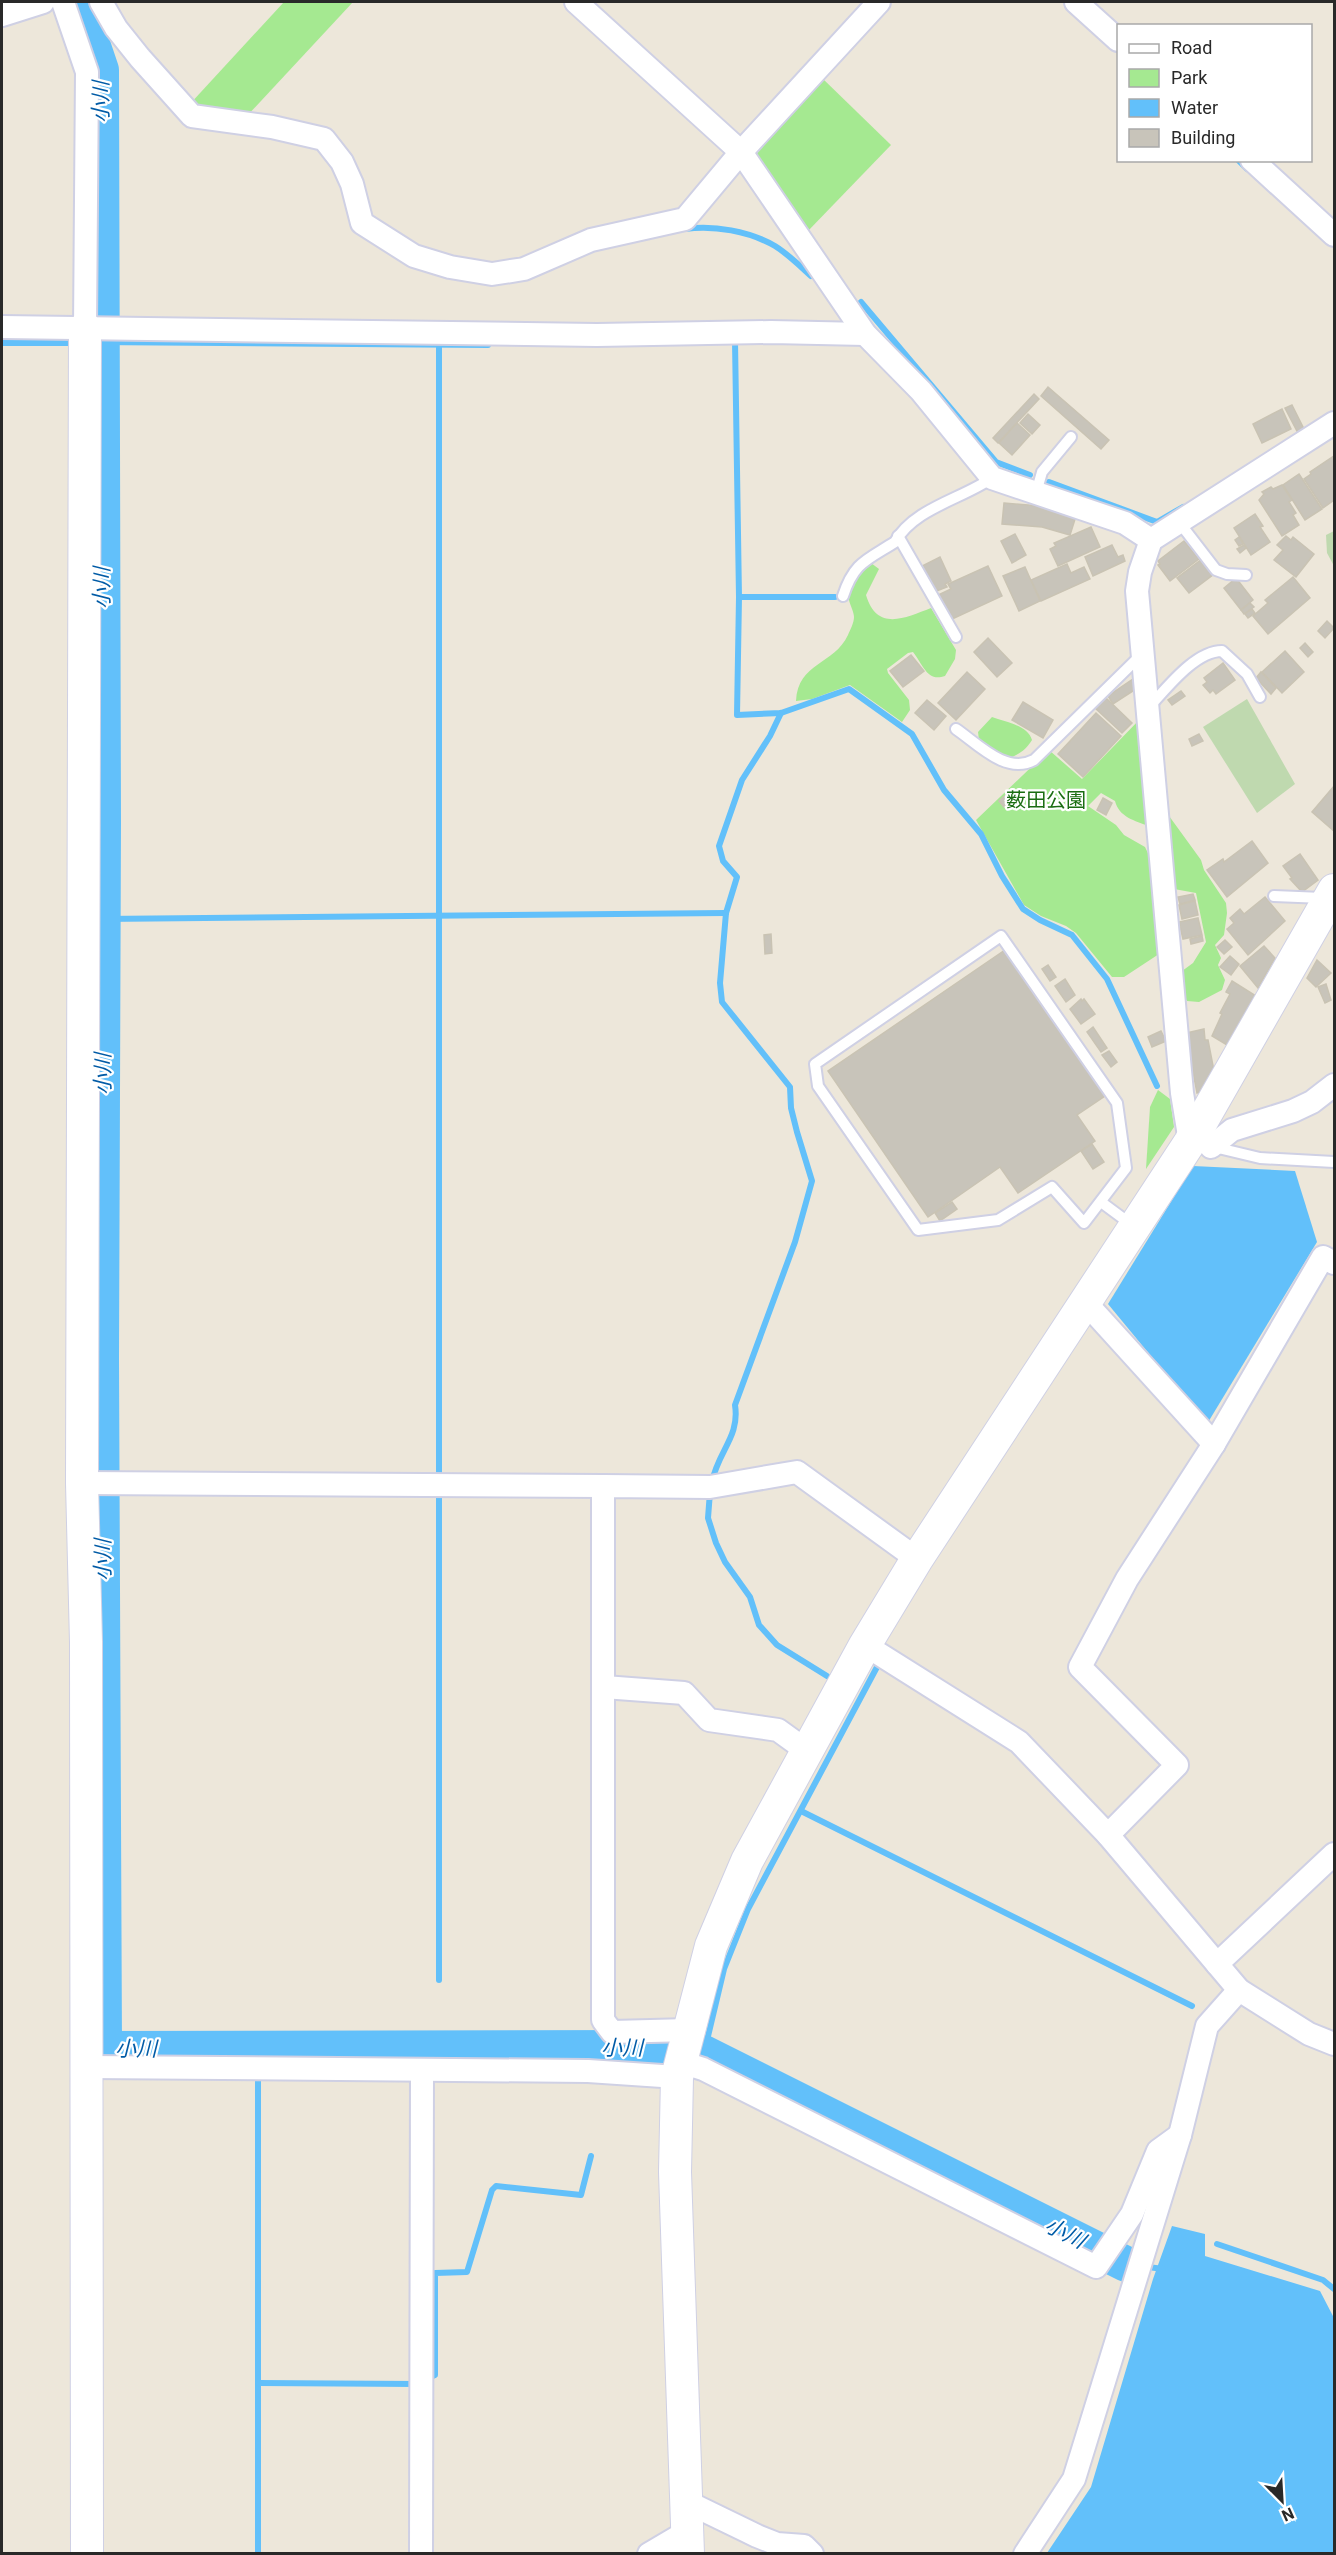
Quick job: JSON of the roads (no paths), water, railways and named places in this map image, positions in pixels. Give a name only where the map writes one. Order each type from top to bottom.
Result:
[{"type":"street","points":[[2,15],[43,2]]},
{"type":"street","points":[[87,2553],[86,1642],[82,1483],[87,72],[67,12],[88,2]]},
{"type":"street","points":[[100,2],[116,28],[140,58],[192,116],[272,127],[324,139],[342,162],[352,184],[362,223],[414,256],[450,267],[492,274],[524,269],[591,240],[685,219],[741,152],[879,2]]},
{"type":"street","points":[[576,2],[741,152],[865,334],[921,391],[992,478],[1125,523],[1151,540]]},
{"type":"street","points":[[1076,2],[1117,38]]},
{"type":"street","points":[[1254,162],[1335,235]]},
{"type":"street","points":[[2,327],[597,335],[771,332],[865,334]]},
{"type":"street","points":[[1201,1144],[1181,1082],[1137,591],[1140,572],[1151,540],[1335,423]]},
{"type":"street","points":[[688,2529],[675,2172],[683,2053],[711,1946],[747,1861],[865,1645],[917,1559],[1047,1358],[1135,1227],[1201,1144],[1332,894]]},
{"type":"street","points":[[1201,1144],[1232,1130],[1293,1111],[1312,1102],[1335,1085]]},
{"type":"street","points":[[1108,1835],[1178,1765],[1080,1667],[1127,1580],[1214,1444],[1323,1257],[1335,1263]]},
{"type":"street","points":[[1086,1303],[1214,1444]]},
{"type":"street","points":[[82,1483],[710,1487],[796,1472],[917,1559]]},
{"type":"street","points":[[603,1486],[603,2020],[612,2032],[683,2053],[703,2069],[1096,2267],[1132,2214],[1158,2151],[1180,2136]]},
{"type":"street","points":[[865,1645],[1019,1742],[1108,1835],[1239,1990],[1309,2034],[1335,2044]]},
{"type":"street","points":[[604,1687],[684,1693],[709,1720],[778,1730],[807,1751]]},
{"type":"street","points":[[1217,1964],[1335,1854]]},
{"type":"street","points":[[1025,2553],[1074,2479],[1180,2136],[1207,2026],[1239,1990]]},
{"type":"street","points":[[87,2067],[588,2072],[683,2053]]},
{"type":"street","points":[[421,2553],[422,2070]]},
{"type":"street","points":[[649,2553],[688,2529],[757,2536],[777,2544],[804,2546],[812,2553]]},
{"type":"lane","points":[[1036,493],[1042,472],[1071,437]]},
{"type":"lane","points":[[843,596],[850,575],[857,566],[895,542],[898,536],[924,514],[979,487],[992,478]]},
{"type":"lane","points":[[1179,522],[1216,570],[1227,574],[1246,575]]},
{"type":"lane","points":[[898,536],[956,637]]},
{"type":"lane","points":[[1147,709],[1185,668],[1213,651],[1222,651],[1247,674],[1260,697]]},
{"type":"lane","points":[[956,729],[1007,764],[1026,764],[1034,760],[1142,653]]},
{"type":"lane","points":[[1274,896],[1332,894]]},
{"type":"lane","points":[[1001,936],[1117,1103],[1126,1168],[1101,1202],[1084,1223],[1052,1187],[998,1220],[918,1230],[818,1086],[815,1064],[1001,936]]},
{"type":"lane","points":[[1201,1144],[1260,1158],[1335,1162]]},
{"type":"lane","points":[[1101,1202],[1135,1227]]},
{"type":"water","points":[[1193,1166],[1295,1171],[1317,1242],[1207,1424],[1108,1304]]},
{"type":"water","points":[[1172,2226],[1205,2234],[1205,2256],[1320,2291],[1334,2318],[1334,2553],[1047,2553],[1091,2487],[1153,2279]]},
{"type":"waterway","name":"小川","points":[[78,2],[101,70],[103,823],[101,1359],[104,2049],[661,2048],[704,2053],[1126,2264]]},
{"type":"waterway","points":[[1240,162],[1247,169]]},
{"type":"waterway","points":[[685,229],[731,230],[754,236],[780,249],[811,276]]},
{"type":"waterway","points":[[861,302],[996,462],[1030,475]]},
{"type":"waterway","points":[[732,341],[735,341],[739,597],[737,715],[781,713],[849,689],[912,734],[944,790],[981,834],[1002,876],[1023,909],[1072,935],[1107,979],[1157,1086]]},
{"type":"waterway","points":[[93,342],[488,345]]},
{"type":"waterway","points":[[2,343],[77,343]]},
{"type":"waterway","points":[[439,345],[439,1980]]},
{"type":"waterway","points":[[1049,482],[1157,522],[1183,507]]},
{"type":"waterway","points":[[739,597],[835,597]]},
{"type":"waterway","points":[[712,1482],[732,1435],[736,1416],[735,1405],[795,1242],[812,1181],[791,1108],[790,1087],[722,1002],[720,983],[726,913],[737,877],[723,861],[719,846],[742,780],[770,736],[781,713]]},
{"type":"waterway","points":[[102,919],[726,913]]},
{"type":"waterway","points":[[710,1492],[708,1518],[716,1543],[725,1562],[750,1597],[759,1625],[777,1645],[827,1676]]},
{"type":"waterway","points":[[704,2053],[724,1969],[748,1909],[877,1667]]},
{"type":"waterway","points":[[801,1811],[1192,2006]]},
{"type":"waterway","points":[[257,2050],[258,2064]]},
{"type":"waterway","points":[[258,2074],[258,2554]]},
{"type":"waterway","points":[[426,2379],[435,2375],[435,2273],[467,2272],[492,2190],[496,2186],[581,2195],[591,2156]]},
{"type":"waterway","points":[[1217,2244],[1323,2280],[1334,2289]]},
{"type":"waterway","points":[[1126,2264],[1163,2269]]},
{"type":"waterway","points":[[258,2383],[416,2384]]},
{"type":"park label","name":"薮田公園","points":[[1046,800]]}]
